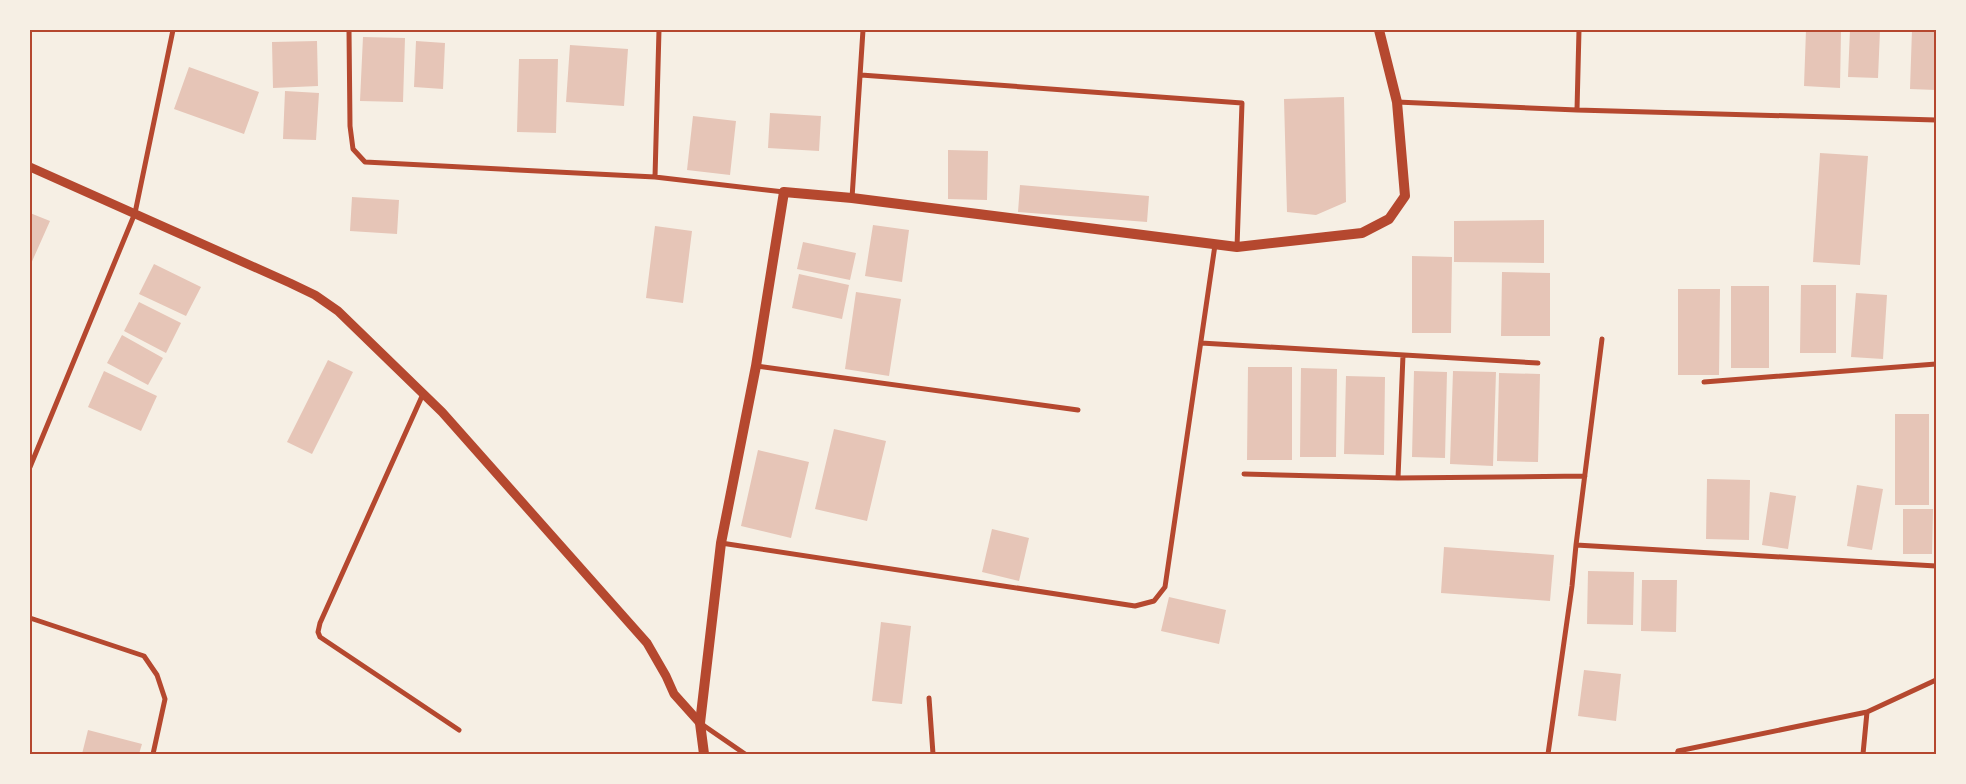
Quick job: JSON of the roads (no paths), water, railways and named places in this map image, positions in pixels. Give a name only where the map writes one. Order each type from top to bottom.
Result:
[{"type":"main road","points":[[704,754],[700,723],[721,543],[756,366],[784,192],[852,198],[1237,247],[1362,233],[1389,219],[1405,196],[1397,102],[1379,30]]},
{"type":"street","points":[[30,467],[135,213],[173,30]]},
{"type":"street","points":[[349,30],[350,126],[353,149],[365,162],[655,176],[784,192]]},
{"type":"street","points":[[655,176],[659,30]]},
{"type":"street","points":[[852,198],[864,30]]},
{"type":"street","points":[[1577,110],[1579,30]]},
{"type":"street","points":[[861,75],[1242,103],[1237,247]]},
{"type":"street","points":[[1397,102],[1577,110],[1936,120]]},
{"type":"street","points":[[30,167],[315,295],[338,311],[442,412],[647,643],[674,694],[700,723],[745,754]]},
{"type":"street","points":[[721,543],[1136,606],[1154,601],[1165,587],[1216,245]]},
{"type":"street","points":[[1548,754],[1572,586],[1602,339]]},
{"type":"street","points":[[1201,343],[1538,363]]},
{"type":"street","points":[[1398,478],[1403,355]]},
{"type":"street","points":[[1704,382],[1936,364]]},
{"type":"street","points":[[756,366],[1078,410]]},
{"type":"street","points":[[423,394],[320,623],[318,632],[320,637],[459,730]]},
{"type":"street","points":[[1244,474],[1398,478],[1585,476]]},
{"type":"street","points":[[1576,545],[1936,566]]},
{"type":"street","points":[[30,618],[144,656],[157,676],[165,699],[153,754]]},
{"type":"street","points":[[1677,754],[1678,751],[1867,712],[1936,680]]},
{"type":"street","points":[[929,698],[933,754]]},
{"type":"street","points":[[1863,754],[1867,712]]}]
